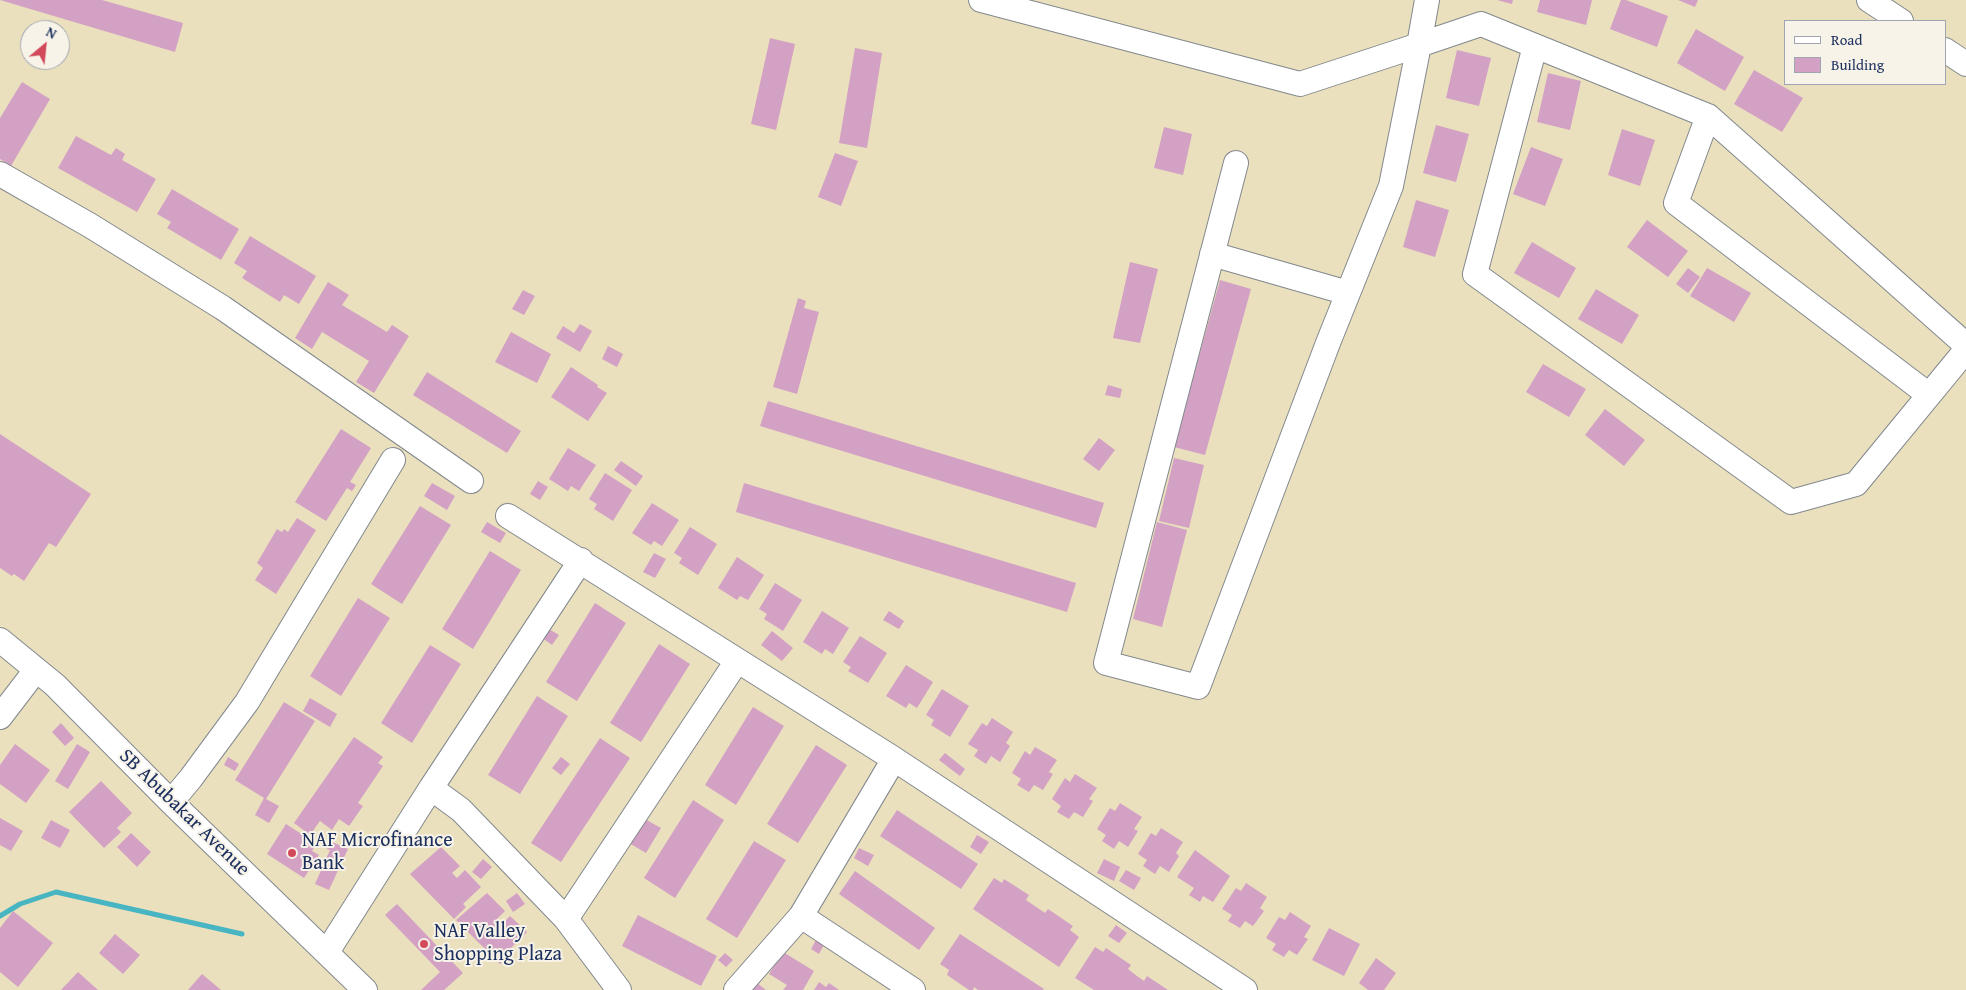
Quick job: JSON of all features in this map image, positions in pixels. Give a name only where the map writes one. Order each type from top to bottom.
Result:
[{"type":"street","points":[[981,0],[1300,84],[1481,24],[1708,116],[1966,345]]},
{"type":"street","points":[[1236,163],[1106,663],[1198,687],[1348,293],[1391,186],[1427,0]]},
{"type":"street","points":[[1869,0],[1899,20]]},
{"type":"street","points":[[1535,46],[1475,274],[1791,502],[1856,484],[1966,350]]},
{"type":"street","points":[[1946,51],[1966,64]]},
{"type":"street","points":[[1708,116],[1676,203],[1929,395]]},
{"type":"street","points":[[0,174],[91,226],[223,308],[471,481]]},
{"type":"street","points":[[1212,254],[1348,293]]},
{"type":"street","points":[[171,802],[247,702],[393,460]]},
{"type":"street","points":[[508,516],[581,560],[737,661],[894,759],[1245,990]]},
{"type":"street","points":[[327,952],[431,788],[581,560]]},
{"type":"street","name":"SB Abubakar Avenue","points":[[0,640],[55,685],[171,802],[365,990]]},
{"type":"street","points":[[566,919],[737,661]]},
{"type":"street","points":[[0,717],[36,670]]},
{"type":"street","points":[[736,990],[801,916],[894,759]]},
{"type":"street","points":[[431,788],[461,810],[566,919],[619,990]]},
{"type":"street","points":[[801,916],[913,990]]},
{"type":"building","points":[[0,0],[102,0],[183,23],[175,52]]},
{"type":"building","points":[[1497,0],[1513,0],[1512,4]]},
{"type":"building","points":[[1540,0],[1592,0],[1586,25],[1537,12]]},
{"type":"building","points":[[1621,0],[1626,0],[1668,16],[1657,47],[1610,29]]},
{"type":"building","points":[[1678,0],[1698,0],[1695,7]]},
{"type":"building","points":[[1696,29],[1744,57],[1725,91],[1677,63]]},
{"type":"building","points":[[770,38],[795,44],[776,130],[751,124]]},
{"type":"building","points":[[855,48],[882,53],[867,148],[839,143]]},
{"type":"building","points":[[1457,50],[1491,58],[1479,106],[1446,98]]},
{"type":"building","points":[[1754,70],[1803,98],[1782,132],[1734,104]]},
{"type":"building","points":[[1548,73],[1581,81],[1570,130],[1537,122]]},
{"type":"building","points":[[22,82],[50,99],[11,166],[0,159],[0,118]]},
{"type":"building","points":[[1436,125],[1469,134],[1456,182],[1423,173]]},
{"type":"building","points":[[1164,127],[1192,134],[1183,175],[1154,168]]},
{"type":"building","points":[[1622,129],[1655,140],[1640,186],[1608,175]]},
{"type":"building","points":[[76,136],[111,155],[116,148],[125,154],[122,160],[156,179],[137,212],[58,168]]},
{"type":"building","points":[[1531,147],[1563,159],[1545,206],[1513,194]]},
{"type":"building","points":[[835,153],[858,161],[841,206],[818,197]]},
{"type":"building","points":[[172,189],[239,229],[221,260],[167,228],[171,222],[157,214]]},
{"type":"building","points":[[1416,200],[1449,210],[1435,257],[1403,247]]},
{"type":"building","points":[[1647,220],[1688,251],[1668,277],[1627,247]]},
{"type":"building","points":[[250,236],[316,276],[299,304],[284,295],[280,302],[242,278],[247,271],[234,263]]},
{"type":"building","points":[[1532,242],[1576,268],[1559,298],[1514,273]]},
{"type":"building","points":[[1130,262],[1158,269],[1140,343],[1113,338]]},
{"type":"building","points":[[1688,268],[1700,277],[1688,293],[1676,284]]},
{"type":"building","points":[[1707,268],[1751,293],[1734,322],[1690,296]]},
{"type":"building","points":[[1220,280],[1251,289],[1205,455],[1174,447]]},
{"type":"building","points":[[328,282],[349,295],[342,305],[387,332],[392,325],[409,336],[374,393],[356,382],[369,361],[322,332],[312,349],[295,338]]},
{"type":"building","points":[[1596,289],[1639,315],[1622,344],[1578,319]]},
{"type":"building","points":[[523,290],[535,296],[524,315],[512,309]]},
{"type":"building","points":[[798,298],[806,301],[804,308],[819,312],[797,394],[773,387]]},
{"type":"building","points":[[580,324],[592,331],[580,352],[556,338],[563,326],[574,333]]},
{"type":"building","points":[[511,332],[551,354],[537,383],[495,362]]},
{"type":"building","points":[[608,346],[623,354],[617,367],[602,359]]},
{"type":"building","points":[[1543,364],[1586,389],[1569,417],[1526,392]]},
{"type":"building","points":[[571,367],[607,393],[588,421],[551,397]]},
{"type":"building","points":[[427,372],[521,431],[507,453],[413,395]]},
{"type":"building","points":[[1108,385],[1122,389],[1120,398],[1105,395]]},
{"type":"building","points":[[768,401],[1104,503],[1096,528],[760,426]]},
{"type":"building","points":[[1605,409],[1645,440],[1624,466],[1585,435]]},
{"type":"building","points":[[341,429],[371,448],[350,482],[356,485],[352,491],[347,488],[326,521],[295,502]]},
{"type":"building","points":[[0,434],[91,494],[56,547],[49,543],[24,581],[0,568]]},
{"type":"building","points":[[1099,438],[1115,450],[1099,471],[1083,459]]},
{"type":"building","points":[[568,448],[596,465],[579,491],[571,486],[568,491],[549,479]]},
{"type":"building","points":[[1174,458],[1204,465],[1189,528],[1159,521]]},
{"type":"building","points":[[621,461],[643,476],[636,486],[614,470]]},
{"type":"building","points":[[605,473],[632,490],[613,521],[594,509],[597,504],[589,499]]},
{"type":"building","points":[[538,481],[548,487],[540,500],[530,494]]},
{"type":"building","points":[[432,483],[455,496],[447,510],[424,496]]},
{"type":"building","points":[[744,483],[1076,583],[1067,612],[736,512]]},
{"type":"building","points":[[652,503],[679,520],[662,546],[654,541],[651,545],[632,533]]},
{"type":"building","points":[[420,506],[451,525],[402,604],[371,584]]},
{"type":"building","points":[[297,518],[316,530],[276,594],[255,580],[263,568],[257,563],[277,529],[282,532],[284,529],[288,532]]},
{"type":"building","points":[[487,522],[506,533],[500,543],[481,532]]},
{"type":"building","points":[[1157,522],[1187,530],[1162,627],[1133,619]]},
{"type":"building","points":[[690,527],[717,544],[698,575],[679,563],[682,558],[674,553]]},
{"type":"building","points":[[490,551],[521,570],[473,649],[442,629]]},
{"type":"building","points":[[654,553],[666,559],[655,578],[643,572]]},
{"type":"building","points":[[737,557],[764,575],[748,600],[740,596],[737,600],[718,588]]},
{"type":"building","points":[[775,583],[802,600],[783,631],[764,619],[767,614],[759,609]]},
{"type":"building","points":[[358,598],[390,618],[341,696],[310,676]]},
{"type":"building","points":[[595,603],[626,623],[577,701],[546,682]]},
{"type":"building","points":[[822,611],[849,628],[833,654],[825,649],[822,654],[803,642]]},
{"type":"building","points":[[889,611],[904,621],[899,629],[883,620]]},
{"type":"building","points":[[547,628],[559,635],[552,645],[541,637]]},
{"type":"building","points":[[772,631],[793,648],[782,661],[761,645]]},
{"type":"building","points":[[860,636],[887,653],[868,683],[848,671],[851,667],[843,662]]},
{"type":"building","points":[[659,644],[690,664],[641,742],[610,723]]},
{"type":"building","points":[[430,645],[461,664],[412,743],[381,723]]},
{"type":"building","points":[[906,665],[933,682],[917,708],[909,703],[906,708],[886,696]]},
{"type":"building","points":[[942,689],[969,706],[950,737],[931,725],[934,720],[926,715]]},
{"type":"building","points":[[537,696],[568,716],[520,794],[488,775]]},
{"type":"building","points":[[310,698],[337,714],[330,727],[303,711]]},
{"type":"building","points":[[284,702],[315,721],[266,799],[279,806],[269,823],[255,815],[264,798],[235,780]]},
{"type":"building","points":[[753,707],[784,726],[736,805],[705,785]]},
{"type":"building","points":[[992,718],[1013,732],[1006,743],[1010,746],[1000,762],[991,756],[986,764],[974,756],[978,750],[968,744],[982,723],[987,726]]},
{"type":"building","points":[[61,723],[74,738],[65,746],[52,732]]},
{"type":"building","points":[[354,737],[383,757],[378,763],[383,766],[358,803],[363,806],[349,826],[339,819],[332,830],[320,821],[310,835],[294,823]]},
{"type":"building","points":[[600,738],[630,758],[561,862],[531,843]]},
{"type":"building","points":[[15,744],[50,770],[26,803],[0,784],[0,765]]},
{"type":"building","points":[[77,744],[90,752],[68,789],[55,781]]},
{"type":"building","points":[[816,745],[847,765],[798,843],[767,824]]},
{"type":"building","points":[[1035,747],[1057,760],[1049,772],[1053,774],[1043,790],[1034,785],[1029,792],[1017,785],[1021,779],[1012,773],[1025,751],[1030,755]]},
{"type":"building","points":[[945,753],[965,769],[960,776],[939,760]]},
{"type":"building","points":[[228,757],[239,764],[235,771],[224,765]]},
{"type":"building","points":[[561,757],[570,764],[561,775],[552,768]]},
{"type":"building","points":[[1075,774],[1097,788],[1089,799],[1093,801],[1083,817],[1074,812],[1069,819],[1057,812],[1061,806],[1052,799],[1065,778],[1070,782]]},
{"type":"building","points":[[101,781],[132,813],[117,828],[121,832],[104,848],[69,812]]},
{"type":"building","points":[[693,800],[724,820],[675,898],[644,878]]},
{"type":"building","points":[[1120,803],[1142,817],[1134,829],[1138,831],[1128,847],[1119,841],[1114,849],[1102,841],[1106,835],[1097,829],[1110,808],[1115,811]]},
{"type":"building","points":[[897,810],[978,864],[961,889],[880,836]]},
{"type":"building","points":[[0,818],[23,831],[11,851],[0,845]]},
{"type":"building","points":[[643,818],[661,828],[646,853],[629,843]]},
{"type":"building","points":[[51,820],[70,830],[60,848],[41,838]]},
{"type":"building","name":"NAF Microfinance Bank","points":[[286,824],[317,844],[312,851],[319,855],[304,878],[267,854]]},
{"type":"building","points":[[1161,828],[1183,842],[1176,853],[1179,856],[1169,872],[1160,866],[1155,874],[1143,866],[1147,860],[1138,854],[1151,833],[1156,836]]},
{"type":"building","points":[[131,833],[151,852],[137,867],[117,847]]},
{"type":"building","points":[[977,835],[989,842],[981,854],[970,847]]},
{"type":"building","points":[[330,841],[348,849],[329,890],[315,884],[330,850],[327,849]]},
{"type":"building","points":[[754,841],[786,860],[737,938],[706,919]]},
{"type":"building","points":[[441,847],[460,866],[452,873],[457,878],[465,870],[481,887],[463,904],[466,907],[454,919],[410,874]]},
{"type":"building","points":[[859,848],[874,855],[868,866],[854,858]]},
{"type":"building","points":[[1195,850],[1230,876],[1213,902],[1203,896],[1200,902],[1189,895],[1194,888],[1177,877]]},
{"type":"building","points":[[483,859],[492,867],[481,879],[472,872]]},
{"type":"building","points":[[1104,859],[1120,867],[1114,881],[1097,873]]},
{"type":"building","points":[[1126,870],[1141,878],[1134,890],[1119,881]]},
{"type":"building","points":[[855,871],[935,928],[919,950],[839,894]]},
{"type":"building","points":[[994,878],[1002,883],[1004,879],[1029,895],[1026,900],[1045,913],[1048,909],[1073,926],[1070,930],[1079,937],[1059,967],[973,909]]},
{"type":"building","points":[[1246,883],[1267,897],[1260,908],[1264,911],[1253,926],[1245,921],[1240,928],[1228,921],[1232,915],[1222,909],[1236,888],[1241,891]]},
{"type":"building","points":[[487,893],[505,911],[497,919],[502,924],[510,916],[527,932],[509,950],[511,953],[500,964],[456,920]]},
{"type":"building","points":[[517,893],[525,904],[513,912],[506,901]]},
{"type":"building","name":"NAF Valley Shopping Plaza","points":[[397,904],[463,973],[444,990],[421,990],[440,972],[385,915]]},
{"type":"building","points":[[13,911],[53,943],[18,987],[0,972],[0,928]]},
{"type":"building","points":[[1290,912],[1311,926],[1304,937],[1308,939],[1297,955],[1289,950],[1284,957],[1272,950],[1276,944],[1266,938],[1279,917],[1285,920]]},
{"type":"building","points":[[638,915],[717,956],[701,986],[622,946]]},
{"type":"building","points":[[1116,925],[1127,933],[1119,943],[1108,936]]},
{"type":"building","points":[[1329,928],[1360,944],[1344,976],[1312,960]]},
{"type":"building","points":[[115,934],[140,955],[123,974],[99,953]]},
{"type":"building","points":[[960,934],[1044,989],[978,990],[974,987],[973,990],[969,990],[947,975],[949,970],[940,964]]},
{"type":"building","points":[[817,938],[825,943],[819,954],[811,949]]},
{"type":"building","points":[[1095,947],[1103,952],[1106,948],[1131,965],[1128,969],[1144,981],[1147,976],[1168,990],[1094,990],[1075,978]]},
{"type":"building","points":[[783,952],[814,971],[803,990],[783,990],[787,985],[769,974]]},
{"type":"building","points":[[725,953],[733,960],[726,967],[718,960]]},
{"type":"building","points":[[1376,958],[1396,973],[1384,990],[1368,990],[1359,983]]},
{"type":"building","points":[[78,972],[98,990],[61,990]]},
{"type":"building","points":[[202,974],[221,990],[188,990]]},
{"type":"building","points":[[819,982],[826,987],[829,983],[839,990],[814,990]]},
{"type":"building","points":[[757,983],[766,990],[752,990]]},
{"type":"waterway","points":[[0,916],[20,904],[56,892],[242,934]]},
{"type":"place","name":"NAF Microfinance Bank","points":[[292,853]]},
{"type":"place","name":"NAF Valley Shopping Plaza","points":[[424,944]]}]
